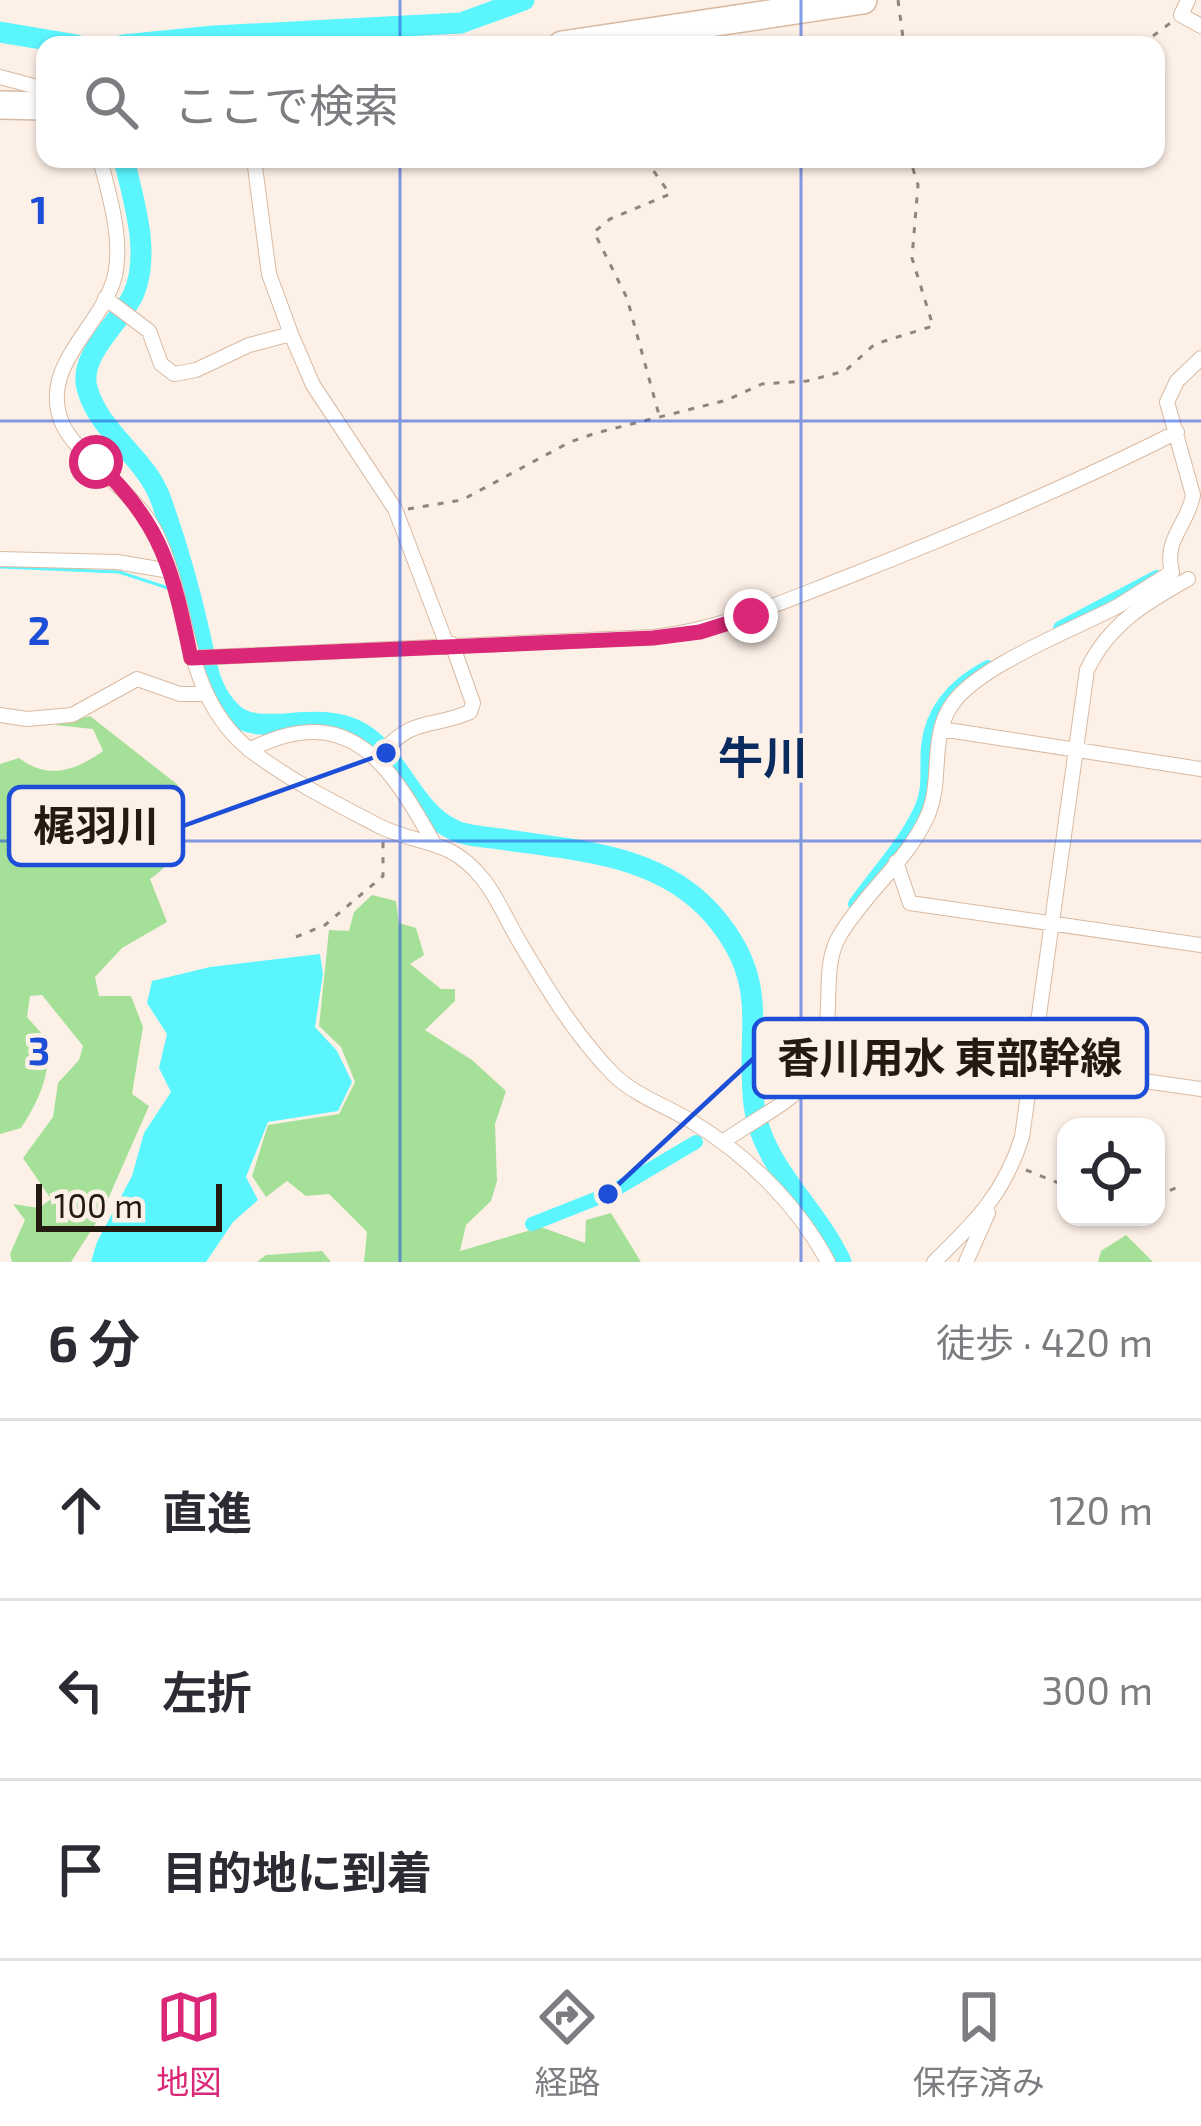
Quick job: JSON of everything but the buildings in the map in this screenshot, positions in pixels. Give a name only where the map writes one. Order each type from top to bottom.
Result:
[{"type":"highway","points":[[622,36],[863,0]]},
{"type":"highway","points":[[0,105],[36,106]]},
{"type":"street","points":[[1184,7],[1201,26]]},
{"type":"street","points":[[0,76],[36,86]]},
{"type":"street","points":[[102,168],[116,237],[116,272],[109,299],[60,371],[57,404],[63,428],[122,485],[155,530],[204,694],[249,750],[383,828],[432,840],[482,878],[544,983],[616,1078],[724,1141],[807,1225],[828,1262]]},
{"type":"street","points":[[255,168],[268,274],[291,334],[313,385],[395,512],[473,703],[470,712],[453,719],[426,721],[394,739],[378,755]]},
{"type":"street","points":[[109,299],[149,331],[161,364],[174,374],[291,334]]},
{"type":"street","points":[[724,1141],[778,1110],[809,1078],[827,1042],[829,966],[838,938],[927,818],[937,779],[941,729],[952,704],[970,685],[1172,572],[1168,555],[1176,527],[1196,510],[1167,402],[1177,381],[1201,358]]},
{"type":"street","points":[[195,658],[700,632],[921,549],[1177,432]]},
{"type":"street","points":[[0,559],[117,562],[170,571]]},
{"type":"street","points":[[966,1262],[1014,1164],[1022,1137],[1088,670],[1097,649],[1138,608],[1188,579]]},
{"type":"street","points":[[0,715],[72,716],[137,679],[180,694],[204,694]]},
{"type":"street","points":[[941,729],[1201,770]]},
{"type":"street","points":[[249,750],[274,737],[338,734],[378,755],[432,840]]},
{"type":"street","points":[[896,862],[910,903],[1201,945]]},
{"type":"street","points":[[827,1042],[884,1044],[1201,1089]]},
{"type":"street","points":[[934,1262],[993,1203]]},
{"type":"path","points":[[898,0],[903,36]]},
{"type":"path","points":[[1151,36],[1184,7]]},
{"type":"path","points":[[651,168],[670,194],[610,219],[594,232],[627,298],[660,417]]},
{"type":"path","points":[[395,512],[462,500],[570,442],[727,400],[762,384],[807,382],[845,371],[875,344],[933,326],[912,258],[918,184],[913,168]]},
{"type":"path","points":[[296,938],[325,925],[383,876],[383,828]]},
{"type":"path","points":[[1014,1164],[1057,1182]]},
{"type":"path","points":[[1165,1192],[1175,1188]]},
{"type":"green space","points":[[90,716],[178,785],[181,825],[176,849],[150,879],[167,922],[122,948],[95,977],[99,996],[131,996],[143,1027],[132,1094],[149,1106],[101,1215],[71,1262],[12,1262],[10,1254],[25,1220],[13,1204],[39,1208],[51,1199],[23,1158],[53,1117],[58,1083],[79,1060],[83,1046],[42,995],[30,996],[27,1017],[49,1042],[45,1077],[21,1128],[0,1134],[0,764],[19,758],[51,771],[82,764],[103,751],[93,729],[55,725]]},
{"type":"green space","points":[[372,895],[396,901],[399,923],[416,928],[424,955],[410,964],[441,989],[455,989],[455,1001],[425,1030],[472,1060],[506,1091],[495,1124],[497,1181],[491,1201],[466,1225],[460,1251],[541,1227],[585,1243],[586,1220],[611,1213],[641,1262],[364,1262],[367,1232],[329,1194],[306,1196],[287,1181],[266,1197],[252,1176],[268,1125],[339,1114],[355,1082],[341,1047],[319,1026],[329,930],[349,931],[354,912]]},
{"type":"green space","points":[[1126,1235],[1153,1262],[1098,1262],[1101,1251]]},
{"type":"green space","points":[[322,1251],[331,1262],[257,1262],[266,1255]]},
{"type":"water","points":[[320,954],[323,974],[315,1027],[337,1051],[352,1082],[338,1111],[268,1122],[246,1177],[258,1200],[233,1222],[206,1262],[91,1262],[132,1176],[144,1133],[171,1092],[159,1068],[167,1034],[147,1003],[152,981],[210,967]]},
{"type":"waterway","points":[[214,36],[461,23],[524,0]]},
{"type":"waterway","points":[[0,32],[36,38]]},
{"type":"waterway","points":[[126,168],[139,226],[139,277],[128,304],[95,350],[86,375],[87,388],[102,418],[145,471],[161,500],[218,695],[244,721],[327,723],[361,733],[386,755],[427,810],[454,830],[619,859],[670,880],[693,896],[732,941],[750,986],[754,1105],[767,1147],[841,1262]]},
{"type":"waterway","points":[[0,567],[119,572],[168,588]]},
{"type":"waterway","points":[[1060,628],[1157,577]]},
{"type":"waterway","points":[[855,904],[920,811],[927,787],[930,733],[940,709],[966,681],[988,667]]},
{"type":"waterway","points":[[800,1076],[820,1032]]},
{"type":"waterway","points":[[532,1224],[608,1194],[696,1142]]},
{"type":"place","name":"梶羽川","points":[[386,753]]},
{"type":"place","name":"香川用水 東部幹線","points":[[608,1194]]},
{"type":"district","name":"牛川","points":[[763,758]]},
{"type":"route","points":[[96,462],[122,485],[155,530],[175,583],[191,658],[653,638],[700,632],[751,616]]}]
